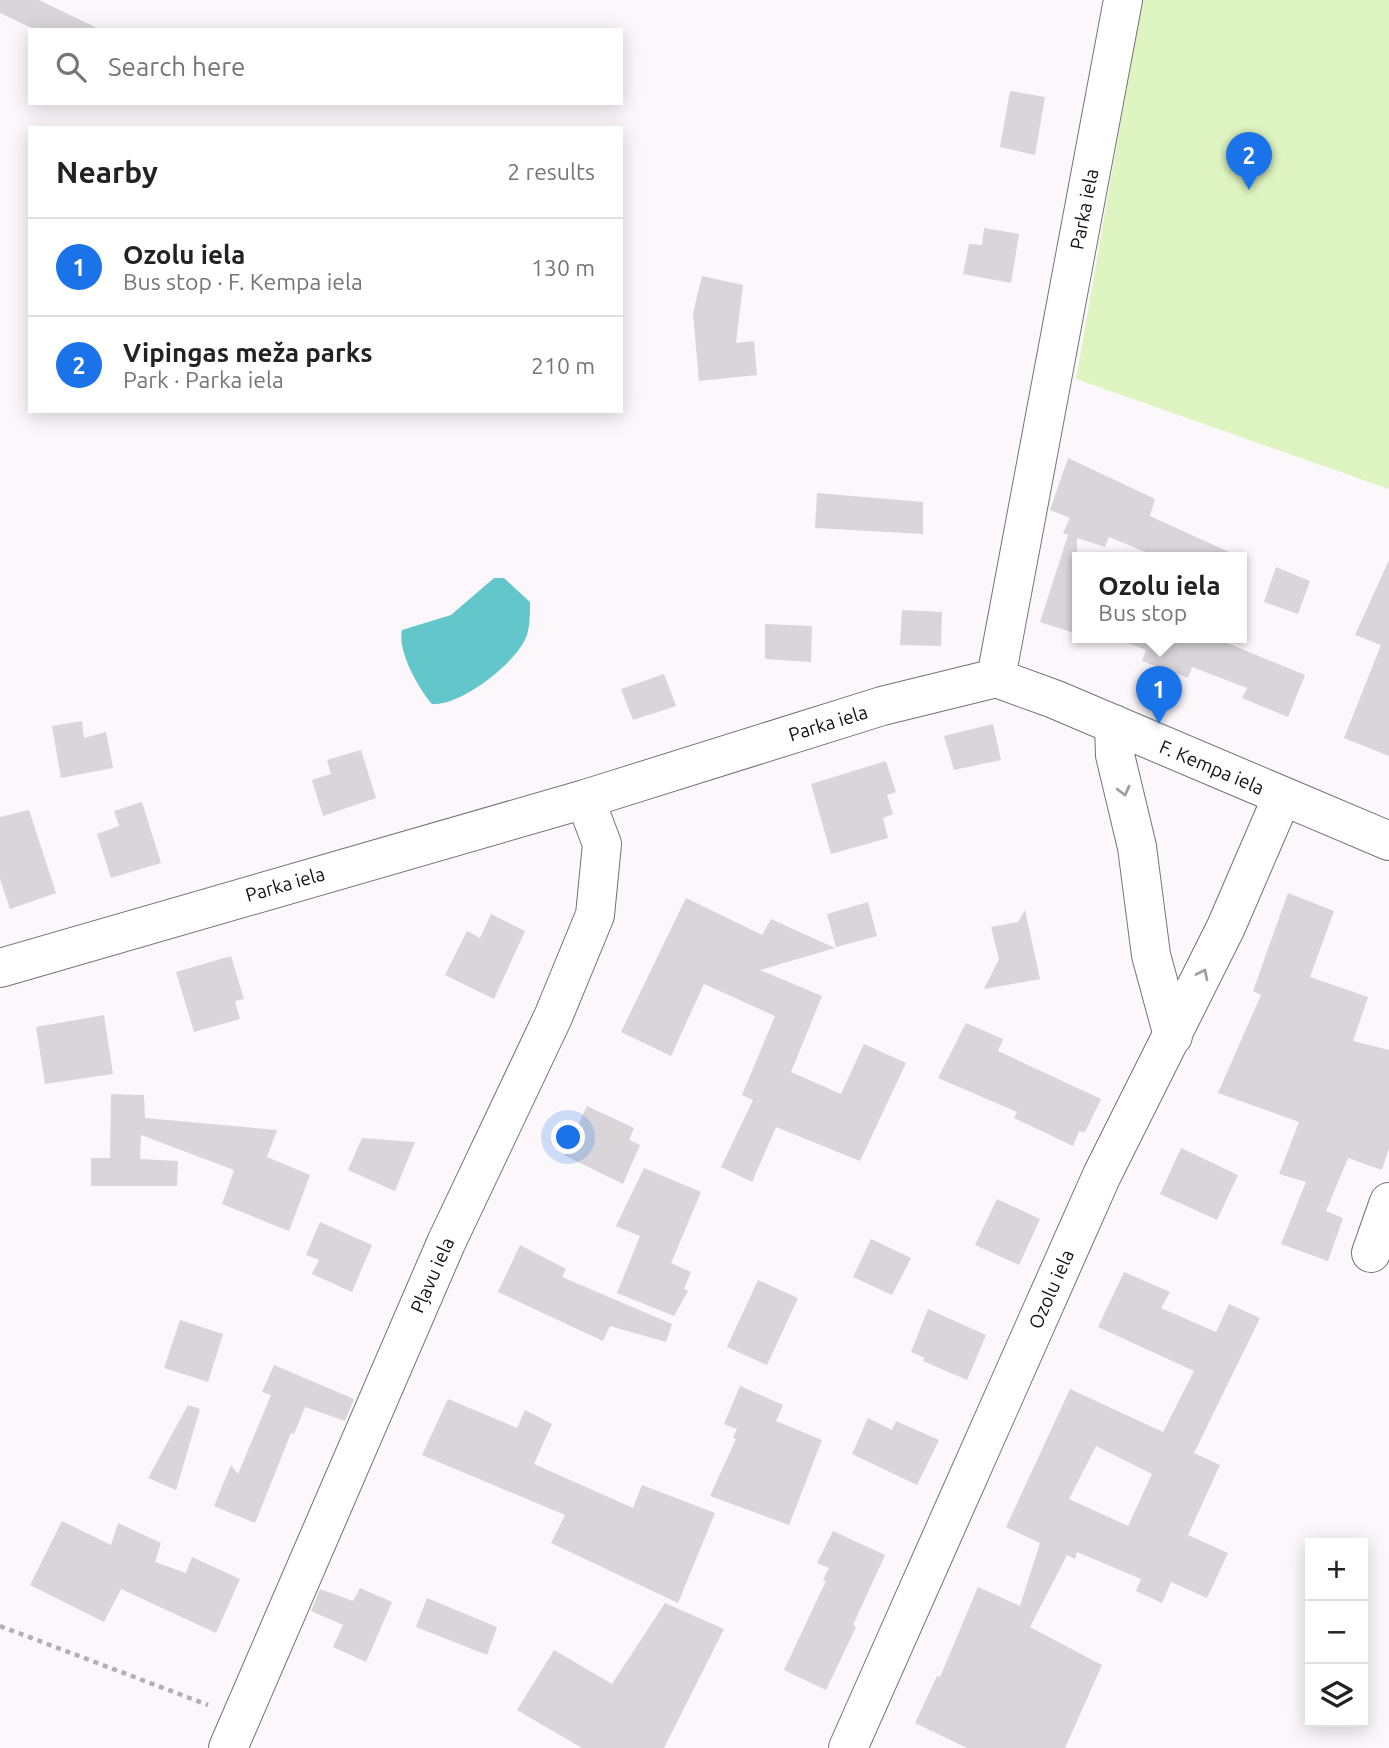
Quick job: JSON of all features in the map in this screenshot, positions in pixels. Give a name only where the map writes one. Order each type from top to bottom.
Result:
[{"type":"street","name":"Parka iela","points":[[0,968],[585,799],[883,706],[996,678],[1122,0]]},
{"type":"street","name":"F. Kempa iela","points":[[996,678],[1114,724],[1389,841]]},
{"type":"street","points":[[1114,724],[1115,755],[1137,847],[1151,955],[1173,1036]]},
{"type":"street","name":"Ozolu iela","points":[[848,1748],[1102,1175],[1226,927],[1282,797]]},
{"type":"street","name":"Pļavu iela","points":[[235,1733],[446,1243],[553,1017],[595,915],[602,844],[585,799]]},
{"type":"street","points":[[1371,1253],[1389,1202]]},
{"type":"path","points":[[0,1626],[235,1733]]},
{"type":"green space","points":[[1142,0],[1389,0],[1389,489],[1076,379]]},
{"type":"water","points":[[494,578],[504,578],[530,602],[527,635],[512,658],[487,681],[457,698],[432,704],[415,679],[406,658],[401,638],[402,630],[451,615]]},
{"type":"building","points":[[0,0],[39,0],[97,28],[32,28],[0,13]]},
{"type":"building","points":[[1010,91],[1045,97],[1035,155],[1000,147]]},
{"type":"building","points":[[984,228],[1019,234],[1011,283],[963,274],[969,244],[982,245]]},
{"type":"building","points":[[702,276],[743,285],[736,343],[754,341],[757,375],[699,381],[693,313]]},
{"type":"building","points":[[1068,458],[1155,499],[1150,516],[1229,552],[1145,552],[1109,537],[1105,547],[1077,538],[1077,552],[1072,552],[1072,632],[1040,622],[1068,535],[1063,533],[1070,518],[1050,510]]},
{"type":"building","points":[[817,493],[923,502],[923,534],[815,528]]},
{"type":"building","points":[[1389,560],[1389,756],[1344,738],[1381,645],[1355,635]]},
{"type":"building","points":[[1276,567],[1310,581],[1298,614],[1264,602]]},
{"type":"building","points":[[902,610],[942,612],[941,646],[900,645]]},
{"type":"building","points":[[765,624],[812,626],[811,662],[765,659]]},
{"type":"building","points":[[1128,643],[1227,643],[1305,675],[1288,717],[1242,698],[1247,688],[1192,667],[1188,678],[1142,661],[1146,650]]},
{"type":"building","points":[[664,674],[676,706],[633,720],[621,689]]},
{"type":"building","points":[[82,721],[84,738],[106,732],[113,768],[61,778],[52,726]]},
{"type":"building","points":[[993,724],[1001,760],[954,770],[944,736]]},
{"type":"building","points":[[361,750],[376,798],[323,816],[312,780],[331,774],[327,760]]},
{"type":"building","points":[[886,761],[896,792],[887,795],[893,814],[883,818],[888,838],[831,854],[811,784]]},
{"type":"building","points":[[142,802],[161,863],[111,878],[97,834],[119,826],[114,811]]},
{"type":"building","points":[[29,810],[56,893],[10,909],[0,879],[0,817]]},
{"type":"building","points":[[1288,893],[1334,911],[1310,977],[1368,997],[1353,1041],[1389,1050],[1389,1148],[1382,1170],[1348,1158],[1326,1211],[1343,1218],[1328,1261],[1281,1244],[1306,1182],[1279,1174],[1299,1122],[1218,1093],[1261,995],[1253,991]]},
{"type":"building","points":[[686,898],[762,935],[771,919],[835,948],[760,970],[822,996],[791,1072],[841,1094],[864,1044],[906,1063],[860,1161],[776,1127],[752,1182],[721,1167],[753,1100],[742,1095],[775,1016],[704,984],[671,1056],[621,1032]]},
{"type":"building","points":[[868,902],[877,936],[836,947],[827,914]]},
{"type":"building","points":[[1025,910],[1040,979],[984,989],[999,959],[991,927],[1018,922]]},
{"type":"building","points":[[491,914],[525,931],[494,999],[445,975],[467,931],[480,938]]},
{"type":"building","points":[[231,956],[244,999],[235,1001],[240,1019],[194,1032],[176,972]]},
{"type":"building","points":[[104,1015],[113,1074],[45,1084],[36,1027]]},
{"type":"building","points":[[966,1023],[1003,1039],[998,1051],[1101,1099],[1085,1132],[1079,1131],[1073,1146],[1014,1118],[1017,1112],[938,1078]]},
{"type":"building","points":[[111,1094],[144,1095],[145,1118],[277,1130],[267,1157],[310,1175],[289,1231],[222,1204],[234,1170],[141,1135],[140,1159],[178,1161],[177,1186],[91,1186],[91,1158],[110,1158]]},
{"type":"building","points":[[587,1106],[634,1128],[629,1140],[640,1145],[623,1184],[564,1155]]},
{"type":"building","points":[[362,1138],[415,1142],[395,1191],[348,1170]]},
{"type":"building","points":[[1181,1148],[1238,1175],[1217,1220],[1160,1194]]},
{"type":"building","points":[[644,1168],[701,1192],[671,1263],[691,1272],[684,1289],[688,1291],[674,1316],[617,1293],[640,1236],[616,1226]]},
{"type":"building","points":[[997,1199],[1040,1219],[1019,1265],[975,1245]]},
{"type":"building","points":[[320,1222],[372,1245],[352,1292],[312,1274],[319,1260],[306,1255]]},
{"type":"building","points":[[871,1239],[911,1258],[892,1295],[853,1277]]},
{"type":"building","points":[[520,1245],[566,1269],[562,1277],[672,1324],[666,1342],[610,1326],[603,1341],[498,1292]]},
{"type":"building","points":[[1124,1272],[1170,1292],[1161,1308],[1216,1332],[1229,1304],[1260,1318],[1194,1453],[1220,1465],[1188,1535],[1228,1553],[1207,1598],[1171,1582],[1162,1603],[1136,1591],[1141,1579],[1077,1552],[1075,1559],[1067,1555],[1030,1627],[1102,1665],[1065,1748],[967,1748],[915,1723],[937,1676],[940,1677],[978,1587],[1020,1606],[1040,1543],[1006,1527],[1070,1389],[1163,1432],[1194,1371],[1098,1327]],"holes":[[[1096,1446],[1152,1474],[1128,1526],[1069,1499]]]},
{"type":"building","points":[[758,1280],[798,1298],[767,1365],[727,1347]]},
{"type":"building","points":[[928,1309],[986,1335],[967,1380],[923,1361],[925,1358],[911,1352]]},
{"type":"building","points":[[180,1320],[223,1334],[208,1382],[164,1368]]},
{"type":"building","points":[[274,1365],[354,1399],[345,1421],[305,1407],[294,1434],[291,1433],[255,1523],[214,1506],[231,1465],[238,1474],[271,1395],[262,1392]]},
{"type":"building","points":[[740,1386],[783,1405],[776,1421],[822,1440],[789,1525],[710,1496],[736,1439],[733,1438],[737,1429],[724,1424]]},
{"type":"building","points":[[448,1399],[517,1428],[525,1410],[552,1424],[534,1464],[633,1508],[642,1485],[715,1513],[678,1603],[551,1543],[565,1515],[422,1455]]},
{"type":"building","points":[[188,1405],[200,1409],[176,1490],[148,1478]]},
{"type":"building","points":[[868,1418],[892,1430],[896,1421],[939,1440],[917,1485],[852,1454]]},
{"type":"building","points":[[62,1521],[111,1545],[118,1523],[161,1543],[155,1562],[186,1573],[192,1557],[240,1579],[216,1633],[121,1589],[104,1622],[30,1585]]},
{"type":"building","points":[[833,1531],[885,1555],[853,1625],[856,1627],[826,1690],[784,1670],[826,1581],[823,1580],[829,1568],[817,1563]]},
{"type":"building","points":[[360,1588],[392,1602],[366,1662],[333,1647],[343,1625],[311,1611],[320,1589],[353,1601]]},
{"type":"building","points":[[427,1598],[497,1627],[487,1655],[416,1627]]},
{"type":"building","points":[[665,1603],[724,1629],[664,1748],[582,1748],[517,1710],[554,1650],[612,1684]]},
{"type":"place","name":"Vipingas meža parks","points":[[1249,190]]},
{"type":"place","name":"Ozolu iela","points":[[1159,724]]}]
